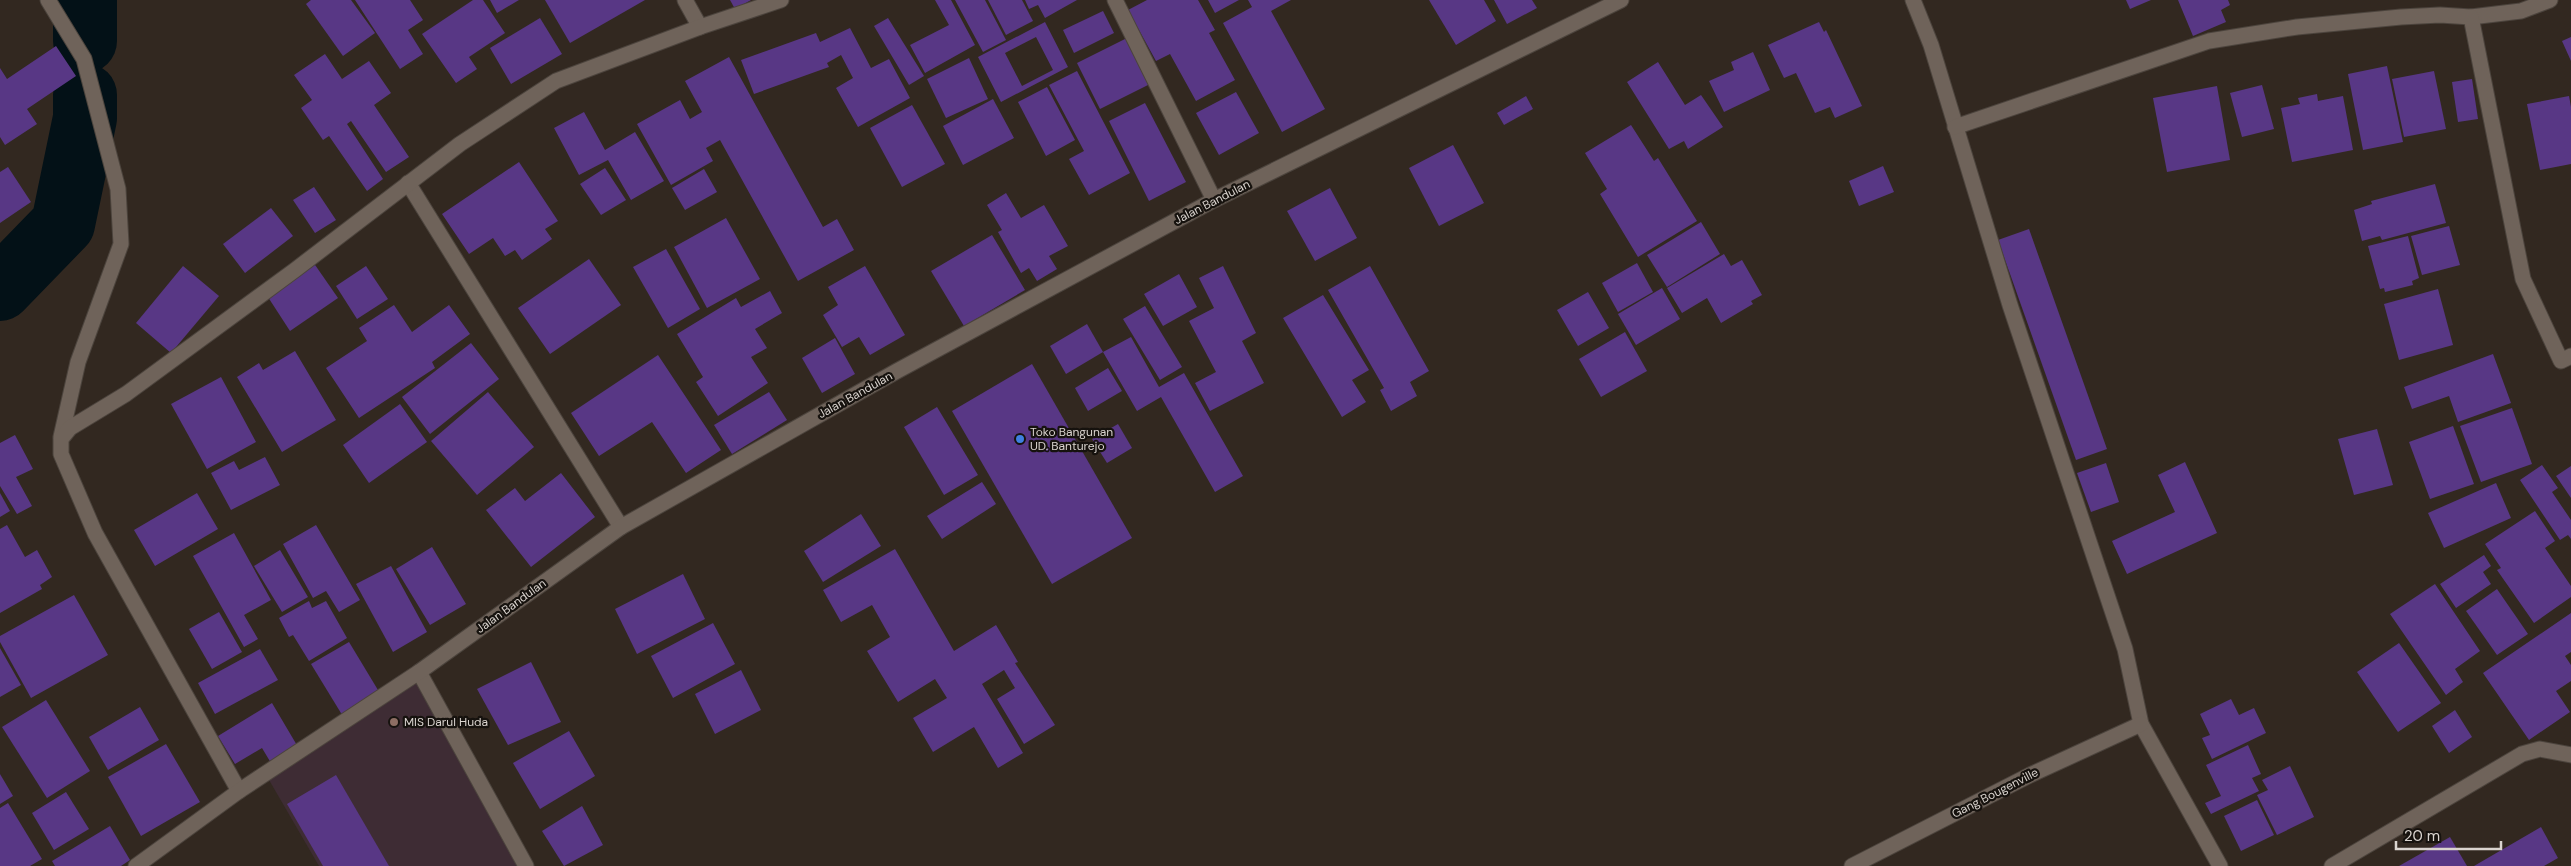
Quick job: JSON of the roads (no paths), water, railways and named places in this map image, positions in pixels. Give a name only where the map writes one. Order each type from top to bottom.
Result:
[{"type":"street","points":[[48,0],[84,59],[118,189],[121,244],[78,362],[61,439],[61,454],[95,534],[239,791]]},
{"type":"street","points":[[685,0],[700,27]]},
{"type":"street","points":[[61,439],[70,428],[126,394],[294,270],[408,182],[500,116],[556,82],[700,27],[781,0]]},
{"type":"street","name":"Jalan Bandulan","points":[[136,866],[239,791],[419,672],[621,527],[898,371],[1214,200],[1592,6],[1620,0]]},
{"type":"street","points":[[1914,0],[1931,45],[2010,305],[2125,650],[2141,724],[2220,866]]},
{"type":"street","points":[[1955,126],[2209,41],[2297,27],[2401,17],[2440,15],[2471,17],[2519,5],[2550,0]]},
{"type":"street","points":[[1120,2],[1214,200]]},
{"type":"street","points":[[2471,17],[2523,279],[2568,363]]},
{"type":"street","points":[[408,182],[621,527]]},
{"type":"street","points":[[419,672],[526,866]]},
{"type":"street","name":"Gang Bougenville","points":[[1852,866],[2030,775],[2141,724]]},
{"type":"street","points":[[2332,866],[2522,754],[2540,749],[2571,755]]},
{"type":"waterway","points":[[85,0],[85,41]]},
{"type":"waterway","points":[[0,289],[63,224],[85,118],[85,95]]},
{"type":"place","name":"Toko Bangunan UD. Banturejo","points":[[1020,439]]},
{"type":"place","name":"MIS Darul Huda","points":[[394,722]]}]
